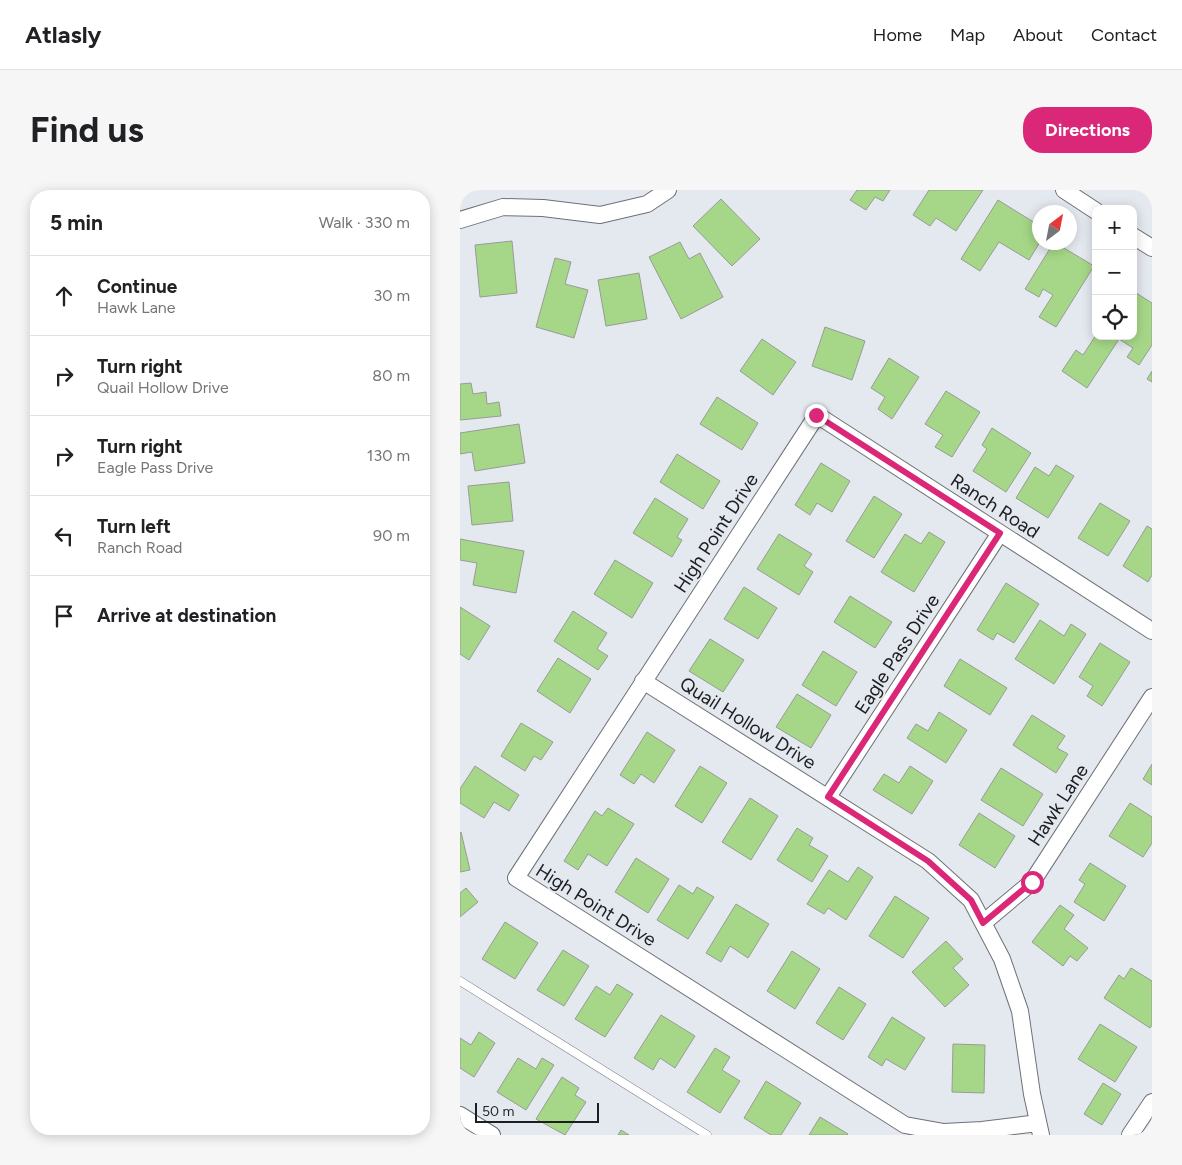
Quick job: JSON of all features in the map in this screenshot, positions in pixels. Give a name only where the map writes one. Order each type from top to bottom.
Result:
[{"type":"street","points":[[460,220],[503,207],[543,208],[600,214],[647,204],[668,190]]},
{"type":"street","points":[[1064,190],[1092,208]]},
{"type":"street","points":[[1137,239],[1152,248]]},
{"type":"street","name":"Ranch Road","points":[[816,415],[1152,631]]},
{"type":"street","name":"High Point Drive","points":[[816,415],[516,878],[905,1125],[944,1132],[1039,1129]]},
{"type":"street","name":"Eagle Pass Drive","points":[[828,797],[1000,533]]},
{"type":"street","name":"Quail Hollow Drive","points":[[643,681],[928,861],[971,900],[1002,959],[1020,1011],[1039,1129]]},
{"type":"street","name":"Hawk Lane","points":[[983,923],[1032,882],[1152,697]]},
{"type":"street","points":[[1130,1135],[1152,1102]]},
{"type":"street","points":[[460,1114],[492,1135]]},
{"type":"lane","points":[[460,981],[707,1135]]},
{"type":"building","points":[[857,190],[890,190],[883,201],[875,197],[866,210],[850,200]]},
{"type":"building","points":[[929,190],[983,190],[956,231],[936,218],[930,226],[913,215]]},
{"type":"building","points":[[721,199],[760,239],[732,266],[693,226]]},
{"type":"building","points":[[998,200],[1032,221],[1032,250],[1035,250],[1029,260],[999,242],[980,271],[961,259]]},
{"type":"building","points":[[512,241],[517,293],[480,297],[475,245]]},
{"type":"building","points":[[680,242],[689,259],[700,253],[723,297],[681,319],[649,257]]},
{"type":"building","points":[[1049,250],[1067,250],[1092,265],[1092,269],[1056,327],[1039,317],[1053,295],[1043,289],[1039,297],[1025,289]]},
{"type":"building","points":[[555,258],[571,262],[565,284],[588,290],[574,338],[536,327]]},
{"type":"building","points":[[639,273],[647,319],[606,326],[598,280]]},
{"type":"building","points":[[1137,294],[1152,303],[1152,345],[1139,365],[1127,357],[1133,348],[1121,340],[1137,340]]},
{"type":"building","points":[[825,327],[865,341],[852,380],[812,366]]},
{"type":"building","points":[[762,339],[796,362],[773,395],[740,371]]},
{"type":"building","points":[[1093,340],[1118,340],[1087,388],[1062,371],[1076,350],[1083,355]]},
{"type":"building","points":[[889,358],[919,377],[892,419],[878,409],[885,397],[871,388]]},
{"type":"building","points":[[1152,371],[1152,382],[1147,379]]},
{"type":"building","points":[[471,383],[473,394],[486,392],[487,404],[499,402],[501,416],[460,420],[460,384]]},
{"type":"building","points":[[946,391],[980,412],[952,457],[935,447],[943,435],[925,424]]},
{"type":"building","points":[[717,397],[758,423],[742,450],[700,424]]},
{"type":"building","points":[[519,424],[525,463],[475,471],[472,452],[460,454],[460,433]]},
{"type":"building","points":[[992,428],[1031,453],[1006,492],[973,471],[987,449],[982,445]]},
{"type":"building","points":[[677,454],[720,481],[703,509],[660,482]]},
{"type":"building","points":[[821,463],[850,481],[832,512],[817,503],[810,515],[795,505]]},
{"type":"building","points":[[1056,465],[1074,476],[1048,518],[1016,498],[1035,467],[1049,476]]},
{"type":"building","points":[[509,482],[513,521],[472,525],[468,486]]},
{"type":"building","points":[[874,496],[902,514],[874,558],[846,541]]},
{"type":"building","points":[[655,498],[688,519],[677,537],[682,540],[672,557],[633,533]]},
{"type":"building","points":[[1100,503],[1130,521],[1108,556],[1078,538]]},
{"type":"building","points":[[1147,526],[1152,529],[1152,575],[1148,582],[1123,566]]},
{"type":"building","points":[[929,532],[945,542],[914,592],[881,572],[905,534],[921,544]]},
{"type":"building","points":[[779,534],[812,554],[804,566],[813,572],[799,595],[757,569]]},
{"type":"building","points":[[460,539],[524,551],[516,593],[473,585],[477,563],[460,560]]},
{"type":"building","points":[[615,560],[653,583],[632,618],[594,594]]},
{"type":"building","points":[[1006,583],[1039,604],[1014,643],[997,633],[993,640],[977,630]]},
{"type":"building","points":[[744,587],[777,608],[758,639],[724,619]]},
{"type":"building","points":[[850,596],[892,622],[875,648],[834,622]]},
{"type":"building","points":[[460,607],[490,626],[469,660],[460,654]]},
{"type":"building","points":[[573,611],[607,633],[597,649],[608,656],[598,670],[554,641]]},
{"type":"building","points":[[1040,620],[1064,636],[1071,624],[1086,634],[1054,684],[1015,659]]},
{"type":"building","points":[[710,639],[744,660],[723,692],[689,671]]},
{"type":"building","points":[[1100,643],[1130,662],[1102,706],[1087,696],[1093,686],[1079,677]]},
{"type":"building","points":[[823,651],[857,672],[836,706],[802,685]]},
{"type":"building","points":[[558,658],[591,679],[570,713],[537,691]]},
{"type":"building","points":[[960,659],[1007,688],[990,715],[944,686]]},
{"type":"building","points":[[797,694],[831,715],[811,748],[776,727]]},
{"type":"building","points":[[939,712],[967,730],[946,763],[907,738],[916,724],[928,731]]},
{"type":"building","points":[[1032,715],[1065,736],[1057,748],[1068,754],[1056,773],[1013,745]]},
{"type":"building","points":[[521,723],[553,742],[541,760],[534,756],[525,771],[501,756]]},
{"type":"building","points":[[647,732],[675,750],[654,783],[641,774],[634,784],[620,775]]},
{"type":"building","points":[[1152,764],[1152,785],[1143,779]]},
{"type":"building","points":[[475,766],[519,795],[509,811],[494,802],[484,818],[460,803],[460,789]]},
{"type":"building","points":[[700,766],[727,783],[702,823],[675,806]]},
{"type":"building","points":[[910,766],[933,781],[912,814],[873,790],[884,774],[899,783]]},
{"type":"building","points":[[1001,768],[1043,794],[1023,826],[981,800]]},
{"type":"building","points":[[750,798],[778,816],[751,860],[722,842]]},
{"type":"building","points":[[1130,803],[1152,817],[1152,843],[1143,857],[1109,836]]},
{"type":"building","points":[[608,808],[634,824],[607,866],[588,854],[578,870],[564,861],[595,811],[602,816]]},
{"type":"building","points":[[979,813],[1015,836],[995,868],[959,845]]},
{"type":"building","points":[[797,828],[813,838],[809,845],[828,856],[812,882],[777,860]]},
{"type":"building","points":[[460,833],[470,870],[460,872]]},
{"type":"building","points":[[636,858],[669,879],[648,913],[615,892]]},
{"type":"building","points":[[1090,863],[1126,886],[1104,921],[1074,902],[1085,884],[1079,880]]},
{"type":"building","points":[[858,867],[873,877],[846,920],[828,908],[824,914],[807,904],[829,870],[848,882]]},
{"type":"building","points":[[679,885],[693,894],[697,887],[714,897],[688,939],[657,920]]},
{"type":"building","points":[[466,888],[478,902],[460,917],[460,893]]},
{"type":"building","points":[[895,896],[929,918],[903,958],[869,936]]},
{"type":"building","points":[[736,904],[769,924],[748,958],[730,946],[721,962],[706,953]]},
{"type":"building","points":[[1060,905],[1074,915],[1064,929],[1088,948],[1077,961],[1070,956],[1063,966],[1032,942]]},
{"type":"building","points":[[505,922],[538,943],[515,979],[482,959]]},
{"type":"building","points":[[946,941],[963,959],[953,968],[969,985],[945,1007],[912,972]]},
{"type":"building","points":[[563,950],[589,966],[564,1006],[537,990]]},
{"type":"building","points":[[792,951],[820,969],[795,1009],[767,991]]},
{"type":"building","points":[[1131,968],[1152,981],[1152,1025],[1150,1028],[1104,998],[1119,975],[1124,979]]},
{"type":"building","points":[[617,984],[633,994],[605,1037],[575,1019],[596,986],[610,995]]},
{"type":"building","points":[[839,987],[866,1004],[843,1040],[816,1023]]},
{"type":"building","points":[[661,1015],[695,1036],[675,1068],[660,1058],[653,1070],[634,1058]]},
{"type":"building","points":[[892,1017],[925,1038],[905,1070],[886,1059],[882,1066],[868,1057]]},
{"type":"building","points":[[1100,1024],[1137,1047],[1115,1082],[1078,1059]]},
{"type":"building","points":[[479,1032],[495,1043],[474,1077],[460,1068],[460,1038],[471,1045]]},
{"type":"building","points":[[953,1044],[985,1045],[984,1093],[952,1092]]},
{"type":"building","points":[[715,1048],[730,1057],[722,1070],[740,1081],[720,1113],[687,1092]]},
{"type":"building","points":[[518,1058],[536,1069],[542,1058],[554,1065],[526,1110],[497,1092]]},
{"type":"building","points":[[562,1077],[579,1088],[575,1095],[586,1102],[565,1135],[536,1119]]},
{"type":"building","points":[[766,1081],[801,1103],[781,1135],[771,1135],[744,1118]]},
{"type":"building","points":[[1103,1083],[1121,1094],[1102,1125],[1084,1114]]},
{"type":"building","points":[[820,1117],[848,1134],[809,1135]]},
{"type":"building","points":[[621,1130],[629,1135],[618,1135]]},
{"type":"route","points":[[816,415],[1000,533],[828,797],[928,861],[971,900],[983,923],[1032,882]]}]
